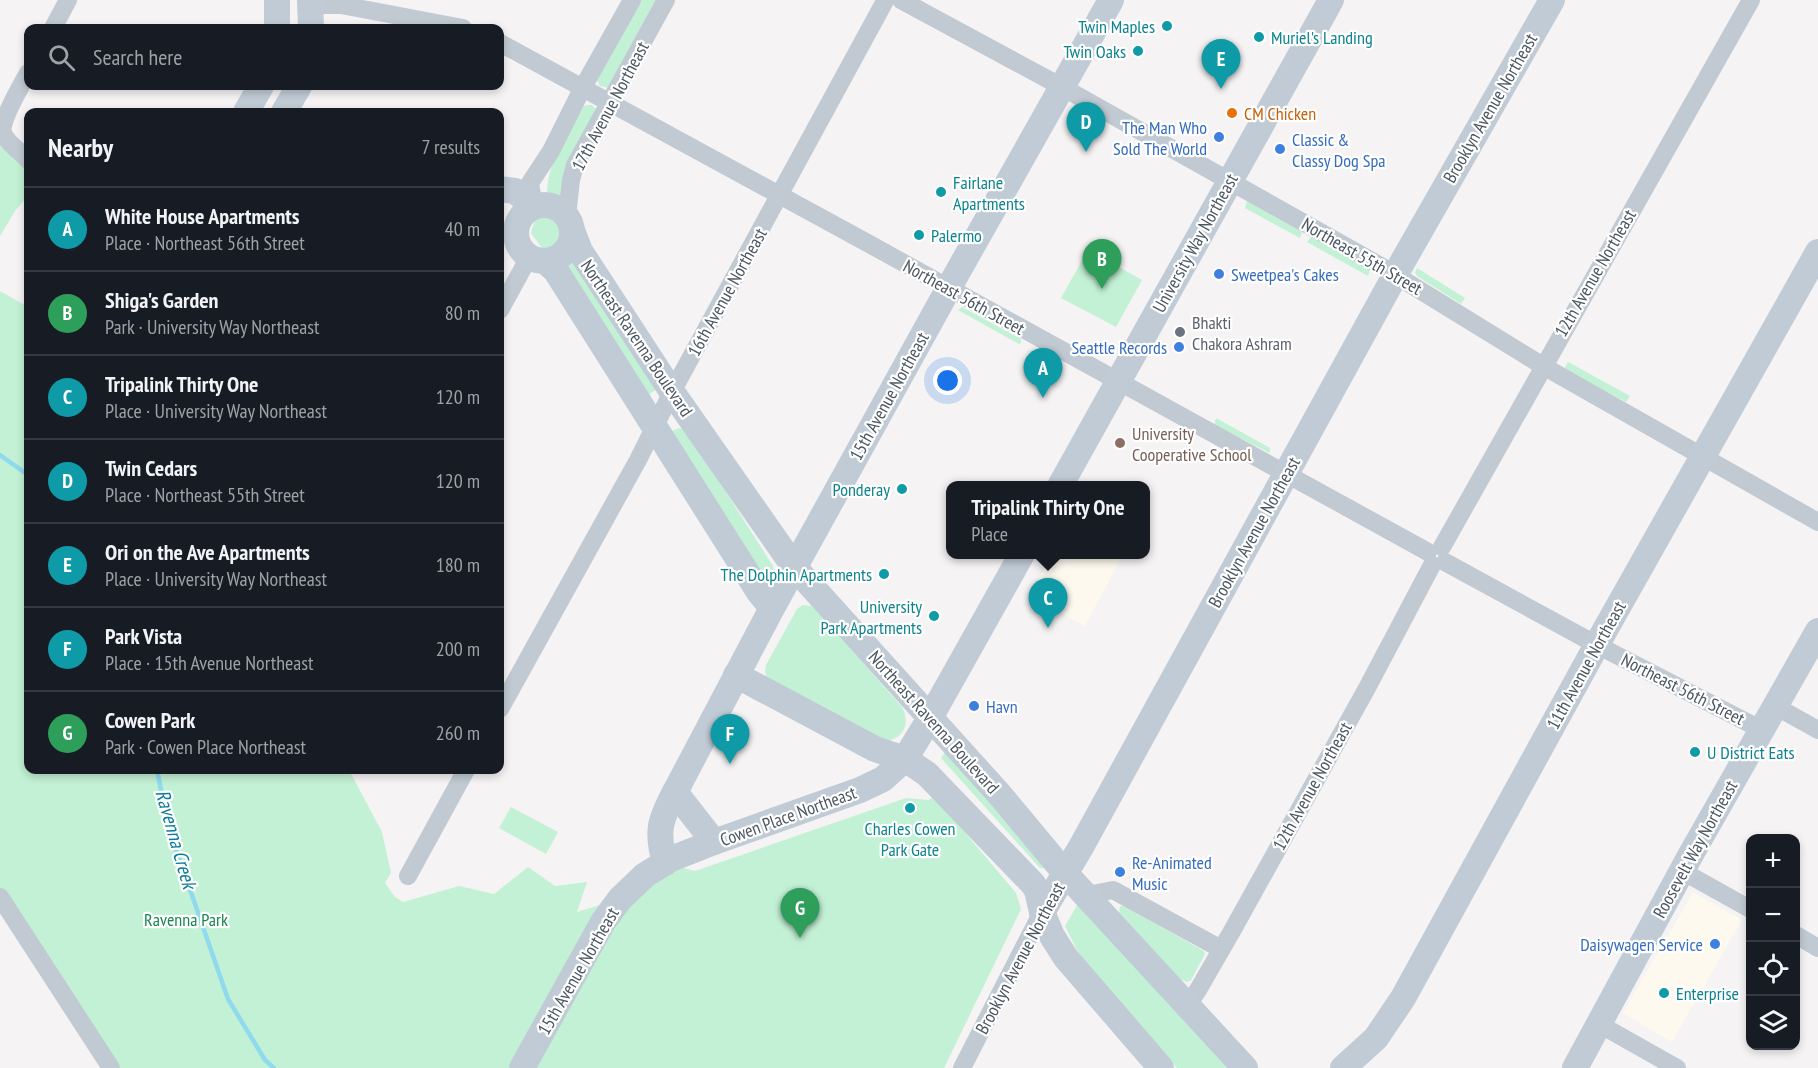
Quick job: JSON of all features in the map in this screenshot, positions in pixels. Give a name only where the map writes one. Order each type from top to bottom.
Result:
[{"type":"main road","points":[[277,0],[277,24]]},
{"type":"main road","name":"15th Avenue Northeast","points":[[522,1068],[589,945],[620,899],[645,875],[665,862],[659,831],[662,818],[675,792],[772,608],[1111,0]]},
{"type":"main road","name":"University Way Northeast","points":[[1063,481],[1331,0]]},
{"type":"main road","name":"Brooklyn Avenue Northeast","points":[[1042,912],[1396,274],[1552,0]]},
{"type":"main road","points":[[248,108],[259,90]]},
{"type":"main road","points":[[286,108],[297,90]]},
{"type":"main road","points":[[520,192],[544,205],[555,206],[570,224],[571,243],[564,254],[553,260],[537,259]]},
{"type":"main road","points":[[508,231],[522,215],[520,192]]},
{"type":"main road","name":"Northeast Ravenna Boulevard","points":[[570,224],[580,251],[672,392],[795,568],[1000,795],[1065,873],[1245,1068]]},
{"type":"main road","name":"Northeast Ravenna Boulevard","points":[[508,231],[522,251],[556,271],[763,598],[772,608]]},
{"type":"main road","name":"11th Avenue Northeast","points":[[1343,1068],[1376,1038],[1403,998],[1818,252]]},
{"type":"main road","points":[[905,759],[1020,559]]},
{"type":"main road","name":"Roosevelt Way Northeast","points":[[1575,1068],[1682,871],[1818,631]]},
{"type":"main road","name":"Northeast Ravenna Boulevard","points":[[736,675],[875,749],[905,759],[939,784],[1021,869],[1037,890],[1042,912],[1052,936],[1066,958],[1161,1068]]},
{"type":"main road","name":"Cowen Place Northeast","points":[[665,862],[860,790],[883,779],[905,759]]},
{"type":"main road","points":[[675,792],[714,842]]},
{"type":"street","points":[[55,24],[68,0]]},
{"type":"street","name":"17th Avenue Northeast","points":[[520,192],[550,151],[632,0]]},
{"type":"street","name":"17th Avenue Northeast","points":[[570,224],[570,189],[575,165],[666,0]]},
{"type":"street","name":"Northeast 55th Street","points":[[892,0],[1062,87],[1396,274],[1543,366],[1818,522]]},
{"type":"street","name":"16th Avenue Northeast","points":[[504,702],[780,196],[892,0]]},
{"type":"street","name":"12th Avenue Northeast","points":[[1188,1005],[1367,688],[1543,366],[1751,0]]},
{"type":"street","points":[[311,11],[341,5],[442,24]]},
{"type":"street","name":"Northeast 56th Street","points":[[504,45],[1598,645],[1761,730]]},
{"type":"street","points":[[24,81],[2,122],[24,154]]},
{"type":"street","points":[[504,304],[537,259]]},
{"type":"street","points":[[1775,706],[1818,730]]},
{"type":"street","points":[[408,876],[464,774]]},
{"type":"street","points":[[1682,871],[1746,907]]},
{"type":"street","points":[[1087,895],[1113,890],[1221,949]]},
{"type":"street","points":[[0,897],[111,1068]]},
{"type":"street","name":"Brooklyn Avenue Northeast","points":[[962,1068],[1042,912]]},
{"type":"street","points":[[1800,937],[1818,948]]},
{"type":"street","points":[[1599,1024],[1677,1068]]},
{"type":"shaded area","points":[[1049,559],[1121,559],[1085,626],[1029,596]]},
{"type":"shaded area","points":[[1693,892],[1742,920],[1672,1042],[1623,1013]]},
{"type":"green space","points":[[640,0],[661,0],[609,88],[600,86],[597,80]]},
{"type":"green space","points":[[592,105],[598,111],[562,201],[547,193],[551,169],[566,137],[584,106]]},
{"type":"green space","points":[[0,142],[24,167],[24,200],[0,236]]},
{"type":"green space","points":[[1247,201],[1302,232],[1300,238],[1245,208]]},
{"type":"green space","points":[[542,215],[554,222],[561,233],[564,242],[557,250],[545,252],[531,233],[535,219]]},
{"type":"green space","points":[[1311,237],[1370,270],[1368,276],[1307,242]]},
{"type":"green space","points":[[1088,250],[1142,280],[1116,327],[1061,298]]},
{"type":"green space","points":[[576,256],[657,389],[648,395],[560,266]]},
{"type":"green space","points":[[1417,268],[1465,298],[1461,304],[1417,276],[1415,273]]},
{"type":"green space","name":"Ravenna Park","points":[[0,291],[24,305],[24,774],[351,774],[382,832],[391,873],[385,883],[395,897],[403,902],[459,886],[494,894],[528,867],[555,886],[587,882],[577,912],[620,899],[665,863],[695,871],[906,798],[928,800],[935,797],[1016,893],[1021,909],[944,1068],[103,1068],[0,902]]},
{"type":"green space","points":[[962,307],[1021,339],[1021,343],[1019,344],[958,310]]},
{"type":"green space","points":[[1568,362],[1630,396],[1626,402],[1564,369]]},
{"type":"green space","points":[[1216,418],[1270,448],[1270,453],[1214,425]]},
{"type":"green space","points":[[679,428],[687,431],[773,566],[774,573],[770,578],[763,580],[672,431]]},
{"type":"green space","points":[[803,605],[811,606],[816,610],[902,707],[906,719],[905,725],[904,730],[896,738],[884,741],[767,678],[766,665],[797,609]]},
{"type":"green space","points":[[947,749],[1046,868],[1040,868],[941,758]]},
{"type":"green space","points":[[511,807],[558,832],[546,854],[499,828]]},
{"type":"green space","points":[[1079,902],[1228,1068],[1177,1068],[1090,970],[1077,950],[1065,926]]},
{"type":"green space","points":[[1120,906],[1124,906],[1204,951],[1205,954],[1191,980],[1187,982],[1180,979],[1119,913]]},
{"type":"waterway","name":"Ravenna Creek","points":[[0,455],[24,472]]},
{"type":"waterway","name":"Ravenna Creek","points":[[158,774],[169,829],[228,999],[265,1060],[274,1068]]},
{"type":"place","name":"Twin Maples","points":[[1167,26]]},
{"type":"place","name":"Muriel's Landing","points":[[1259,37]]},
{"type":"place","name":"Twin Oaks","points":[[1138,51]]},
{"type":"place","name":"Ori on the Ave Apartments","points":[[1221,89]]},
{"type":"place","name":"CM Chicken","points":[[1232,113]]},
{"type":"place","name":"The Man Who Sold The World","points":[[1219,137]]},
{"type":"place","name":"Classic & Classy Dog Spa","points":[[1280,149]]},
{"type":"place","name":"Twin Cedars","points":[[1086,152]]},
{"type":"place","name":"Fairlane Apartments","points":[[941,192]]},
{"type":"place","name":"Palermo","points":[[919,235]]},
{"type":"place","name":"Sweetpea's Cakes","points":[[1219,274]]},
{"type":"place","name":"Shiga's Garden","points":[[1102,289]]},
{"type":"place","name":"Bhakti Chakora Ashram","points":[[1180,332]]},
{"type":"place","name":"Seattle Records","points":[[1179,347]]},
{"type":"place","name":"White House Apartments","points":[[1043,398]]},
{"type":"place","name":"University Cooperative School","points":[[1120,443]]},
{"type":"place","name":"Ponderay","points":[[902,489]]},
{"type":"place","name":"The Dolphin Apartments","points":[[884,574]]},
{"type":"place","name":"University Park Apartments","points":[[934,616]]},
{"type":"place","name":"Tripalink Thirty One","points":[[1048,628]]},
{"type":"place","name":"Havn","points":[[974,706]]},
{"type":"place","name":"U District Eats","points":[[1695,752]]},
{"type":"place","name":"Park Vista","points":[[730,764]]},
{"type":"place","name":"Charles Cowen Park Gate","points":[[910,808]]},
{"type":"place","name":"Re-Animated Music","points":[[1120,872]]},
{"type":"place","name":"Cowen Park","points":[[800,938]]},
{"type":"place","name":"Daisywagen Service","points":[[1715,944]]},
{"type":"place","name":"Enterprise","points":[[1664,993]]}]
